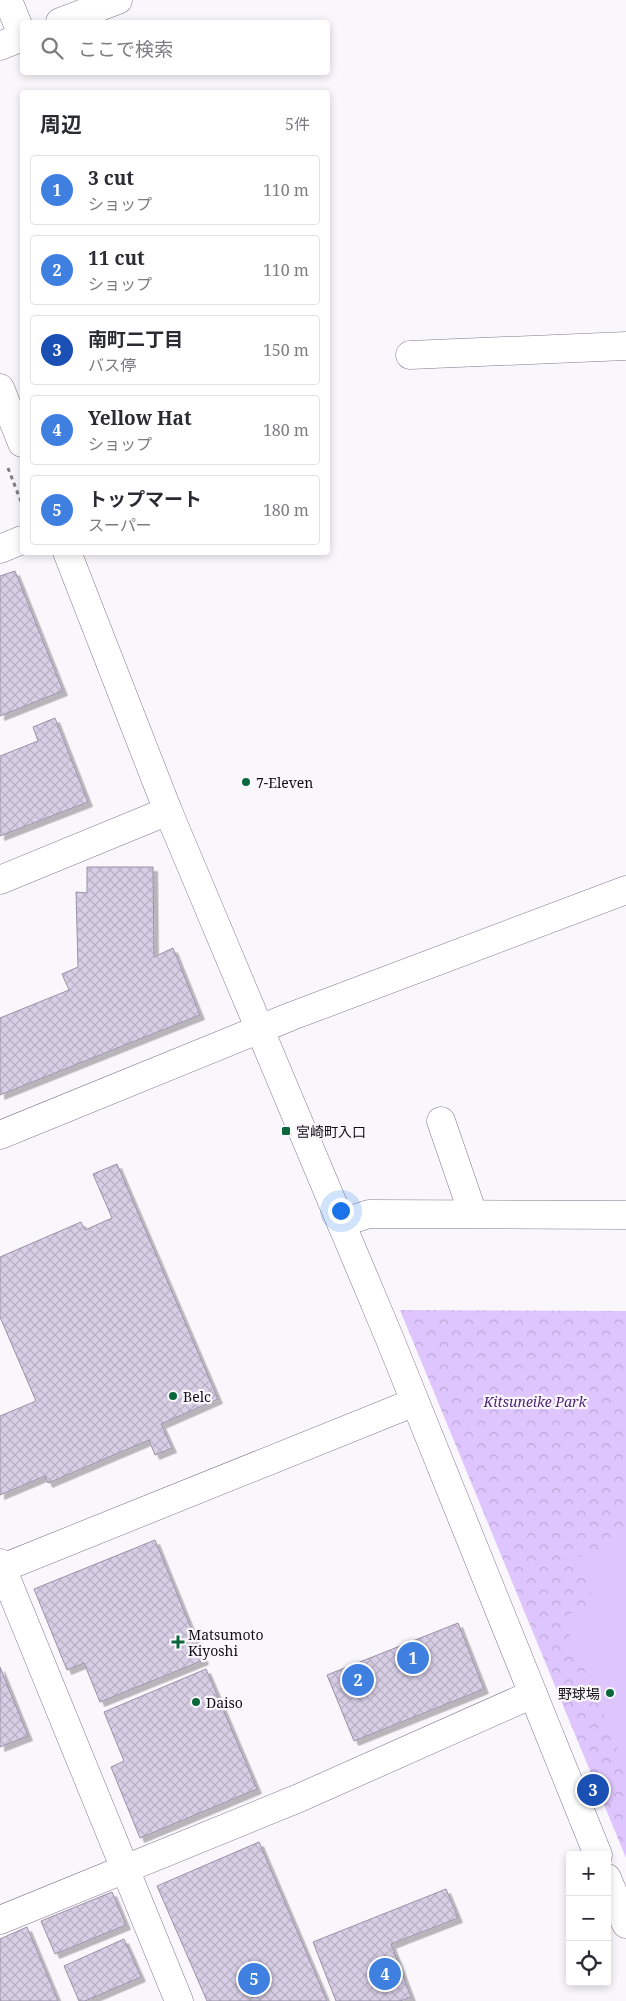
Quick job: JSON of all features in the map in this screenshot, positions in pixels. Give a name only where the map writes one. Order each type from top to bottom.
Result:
[{"type":"street","points":[[8,0],[20,31]]},
{"type":"street","points":[[65,20],[118,0]]},
{"type":"street","points":[[0,46],[20,37]]},
{"type":"street","points":[[410,355],[626,346]]},
{"type":"street","points":[[0,388],[20,437]]},
{"type":"street","points":[[0,549],[20,541]]},
{"type":"street","points":[[68,555],[168,811],[341,1223],[596,1851]]},
{"type":"street","points":[[0,880],[168,811]]},
{"type":"street","points":[[0,1135],[261,1029],[626,890]]},
{"type":"street","points":[[441,1121],[473,1214]]},
{"type":"street","points":[[341,1223],[369,1214],[626,1215]]},
{"type":"street","points":[[179,2001],[1,1567],[414,1402]]},
{"type":"street","points":[[0,1920],[299,1798],[533,1694]]},
{"type":"street","points":[[611,1888],[626,1924]]},
{"type":"path","points":[[6,464],[20,499]]},
{"type":"green space","name":"Kitsuneike Park","points":[[400,1310],[626,1311],[626,1858]]},
{"type":"green space","name":"野球場","points":[[626,1539],[626,1768],[562,1617],[595,1603],[576,1558]]},
{"type":"building","points":[[15,571],[63,691],[0,716],[0,576]]},
{"type":"building","points":[[55,718],[88,802],[0,836],[0,756],[38,741],[33,727]]},
{"type":"building","points":[[87,867],[153,867],[154,957],[173,948],[200,1015],[0,1095],[0,1018],[69,990],[62,974],[78,967],[76,892],[87,893]]},
{"type":"building","points":[[117,1164],[218,1399],[161,1424],[172,1448],[155,1455],[149,1440],[48,1483],[45,1476],[0,1495],[0,1416],[36,1401],[0,1317],[0,1257],[81,1222],[85,1230],[112,1218],[93,1174]]},
{"type":"building","points":[[155,1540],[204,1660],[100,1702],[84,1663],[67,1670],[34,1589]]},
{"type":"building","points":[[458,1623],[484,1689],[354,1741],[327,1675]]},
{"type":"building","points":[[0,1667],[28,1736],[0,1747]]},
{"type":"building","points":[[206,1669],[257,1789],[140,1838],[111,1767],[124,1761],[104,1712]]},
{"type":"building","points":[[259,1842],[327,2001],[207,2001],[157,1886]]},
{"type":"building","points":[[446,1889],[458,1918],[391,1944],[411,1997],[400,2001],[336,2001],[313,1942]]},
{"type":"building","points":[[112,1892],[126,1925],[55,1954],[41,1921]]},
{"type":"building","points":[[27,1927],[58,2001],[0,2001],[0,1939]]},
{"type":"building","points":[[124,1939],[141,1977],[85,2001],[79,2001],[64,1966]]},
{"type":"place","name":"7-Eleven","points":[[246,782]]},
{"type":"place","name":"宮崎町入口","points":[[286,1131]]},
{"type":"place","name":"Belc","points":[[173,1396]]},
{"type":"place","name":"Matsumoto Kiyoshi","points":[[178,1642]]},
{"type":"place","name":"3 cut","points":[[413,1658]]},
{"type":"place","name":"11 cut","points":[[358,1680]]},
{"type":"place","name":"野球場","points":[[610,1693]]},
{"type":"place","name":"Daiso","points":[[196,1702]]},
{"type":"place","name":"南町二丁目","points":[[593,1790]]},
{"type":"place","name":"Yellow Hat","points":[[385,1974]]},
{"type":"place","name":"トップマート","points":[[254,1979]]}]
